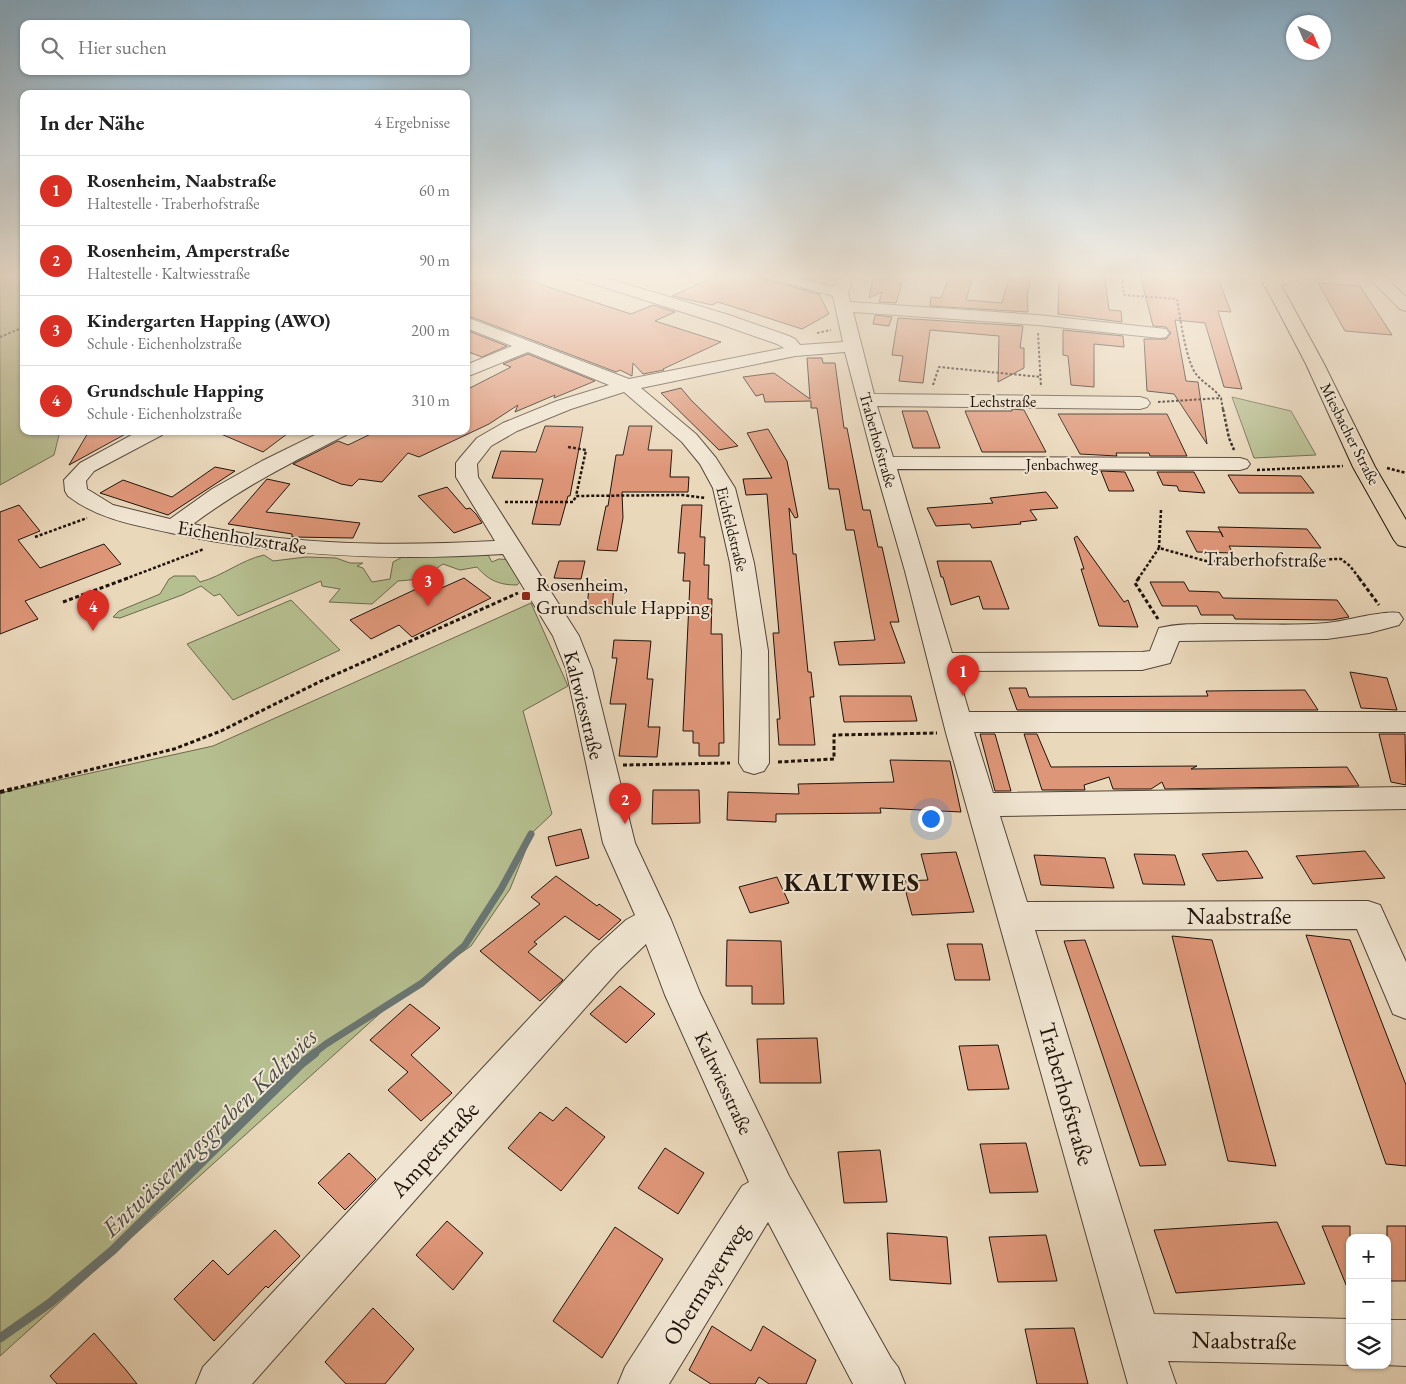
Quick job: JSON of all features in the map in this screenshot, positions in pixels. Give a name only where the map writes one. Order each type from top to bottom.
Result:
[{"type":"main road","name":"Miesbacher Straße","points":[[1301,339],[1364,466],[1406,540]]},
{"type":"street","name":"Eichfeldstraße","points":[[509,339],[627,384],[694,444],[709,462],[724,488],[742,562],[755,652],[754,763]]},
{"type":"street","points":[[778,339],[789,343],[795,351]]},
{"type":"street","name":"Traberhofstraße","points":[[851,339],[866,400],[942,662],[959,728],[1152,1384]]},
{"type":"street","points":[[470,370],[528,346]]},
{"type":"street","name":"Kaltwiesstraße","points":[[853,346],[795,351],[627,384],[564,405],[510,426],[484,442],[466,463],[468,477],[566,636],[579,669],[619,843],[654,920],[683,995],[774,1191],[874,1375],[881,1384]]},
{"type":"street","name":"Lechstraße","points":[[866,400],[1140,402]]},
{"type":"street","name":"Eichenholzstraße","points":[[145,435],[87,467],[75,480],[76,491],[87,501],[103,510],[223,537],[318,548],[400,551],[512,547]]},
{"type":"street","points":[[174,527],[220,494],[269,465],[332,435]]},
{"type":"street","name":"Jenbachweg","points":[[884,463],[1240,464]]},
{"type":"street","points":[[942,662],[1142,661],[1161,657],[1168,634],[1220,632],[1302,634],[1370,626],[1390,619]]},
{"type":"street","points":[[959,728],[1406,722]]},
{"type":"street","points":[[982,805],[1406,798]]},
{"type":"street","name":"Naabstraße","points":[[1015,916],[1368,915],[1406,1003]]},
{"type":"street","name":"Amperstraße","points":[[220,1384],[606,960],[638,930],[654,920]]},
{"type":"street","name":"Obermayerweg","points":[[642,1384],[757,1201],[774,1191]]},
{"type":"street","name":"Naabstraße","points":[[1139,1337],[1346,1342]]},
{"type":"street","points":[[1391,1343],[1406,1343]]},
{"type":"path","points":[[1039,339],[1041,401]]},
{"type":"path","points":[[928,400],[938,367],[1040,377]]},
{"type":"path","points":[[1140,402],[1221,398],[1229,438],[1243,471],[1364,466]]},
{"type":"path","points":[[484,502],[573,502],[586,450],[568,448]]},
{"type":"path","points":[[576,496],[682,496],[727,500]]},
{"type":"path","points":[[35,537],[103,510]]},
{"type":"path","points":[[1161,510],[1159,548],[1135,583],[1168,634]]},
{"type":"path","points":[[63,602],[211,547],[223,537]]},
{"type":"path","name":"Traberhofstraße","points":[[1159,548],[1206,561],[1341,560],[1350,566],[1390,619]]},
{"type":"path","points":[[0,792],[174,749],[221,732],[321,681],[534,586]]},
{"type":"path","points":[[600,766],[754,763],[834,759],[834,735],[959,728]]},
{"type":"green space","points":[[0,339],[20,339],[20,435],[59,435],[54,455],[0,485]]},
{"type":"green space","points":[[1232,397],[1291,411],[1316,455],[1254,458]]},
{"type":"green space","points":[[408,554],[488,555],[492,562],[499,559],[513,560],[523,579],[517,585],[505,584],[490,579],[477,567],[460,570],[443,564],[421,579],[398,581],[372,604],[329,602],[340,589],[322,586],[321,581],[238,616],[220,594],[214,596],[201,586],[120,618],[113,617],[119,611],[160,594],[169,579],[174,576],[195,576],[200,582],[248,560],[264,555],[273,561],[306,557],[336,558],[350,563],[363,563],[357,566],[363,568],[372,582],[390,579],[393,562]]},
{"type":"green space","points":[[291,600],[340,650],[233,700],[187,644]]},
{"type":"green space","points":[[531,603],[568,686],[523,711],[552,814],[533,832],[510,889],[471,946],[397,998],[0,1356],[0,793],[213,746]]},
{"type":"building","points":[[470,339],[488,339],[507,346],[482,357],[470,352]]},
{"type":"building","points":[[528,339],[710,339],[721,342],[664,370],[643,374],[633,363],[632,376],[620,370],[616,372]]},
{"type":"building","points":[[895,339],[929,339],[923,383],[899,381],[903,356],[892,355]]},
{"type":"building","points":[[999,339],[1021,339],[1020,348],[1024,348],[1024,368],[998,382]]},
{"type":"building","points":[[1063,339],[1123,339],[1124,347],[1094,344],[1094,387],[1071,385],[1068,356],[1063,355]]},
{"type":"building","points":[[1144,339],[1178,339],[1186,381],[1198,382],[1207,444],[1174,394],[1147,391]]},
{"type":"building","points":[[1210,339],[1226,339],[1242,389],[1224,387]]},
{"type":"building","points":[[528,354],[595,381],[515,412],[518,405],[489,424],[470,433],[470,388],[511,367],[503,364]]},
{"type":"building","points":[[807,358],[822,358],[823,363],[835,363],[844,428],[847,428],[863,510],[870,510],[878,547],[882,547],[899,622],[890,622],[905,663],[839,665],[834,642],[875,640],[854,530],[846,530],[839,489],[829,489],[817,408],[811,408],[811,401],[765,402],[763,394],[756,396],[743,377],[774,373],[810,399]]},
{"type":"building","points":[[681,388],[738,446],[719,450],[661,393]]},
{"type":"building","points":[[1012,409],[1024,410],[1046,452],[982,452],[965,411],[1012,411]]},
{"type":"building","points":[[902,411],[927,411],[940,448],[913,448]]},
{"type":"building","points":[[1058,414],[1167,414],[1187,456],[1150,456],[1149,453],[1116,453],[1117,456],[1080,454]]},
{"type":"building","points":[[545,426],[583,427],[570,496],[568,496],[560,525],[532,524],[543,479],[492,478],[501,451],[536,452]]},
{"type":"building","points":[[629,426],[652,426],[648,450],[672,450],[670,477],[689,477],[688,492],[622,492],[623,518],[617,551],[597,550],[606,506],[608,506],[616,455],[623,455]]},
{"type":"building","points":[[768,429],[787,461],[798,517],[795,518],[789,508],[793,554],[796,554],[808,672],[811,672],[814,697],[810,697],[815,745],[779,745],[777,719],[780,719],[773,633],[779,633],[767,494],[746,495],[743,479],[772,478],[747,433]]},
{"type":"building","points":[[87,435],[124,435],[69,465]]},
{"type":"building","points":[[223,435],[286,435],[263,452]]},
{"type":"building","points":[[369,435],[466,435],[419,457],[408,453],[382,482],[359,479],[352,486],[341,484],[293,464],[338,441],[348,445]]},
{"type":"building","points":[[215,467],[235,471],[168,515],[100,493],[123,480],[172,497]]},
{"type":"building","points":[[1101,471],[1125,472],[1134,491],[1109,491]]},
{"type":"building","points":[[1157,472],[1194,472],[1205,493],[1179,491],[1177,486],[1163,485]]},
{"type":"building","points":[[1228,475],[1301,476],[1314,493],[1239,493]]},
{"type":"building","points":[[267,479],[290,484],[266,512],[360,523],[353,538],[292,537],[292,534],[228,524]]},
{"type":"building","points":[[447,487],[466,509],[470,508],[476,514],[482,523],[454,533],[418,496]]},
{"type":"building","points":[[1046,492],[1058,508],[1030,510],[1037,520],[1020,522],[1021,524],[972,528],[970,524],[936,526],[927,508],[993,503],[990,498]]},
{"type":"building","points":[[19,505],[40,531],[18,540],[40,568],[104,544],[121,564],[25,601],[38,619],[0,634],[0,512]]},
{"type":"building","points":[[682,505],[702,505],[700,537],[705,537],[704,565],[709,565],[708,599],[712,599],[711,634],[722,634],[724,743],[719,743],[719,756],[699,756],[699,743],[693,743],[693,731],[683,731],[690,581],[683,581],[685,553],[678,553]]},
{"type":"building","points":[[1218,527],[1307,529],[1321,548],[1229,546],[1233,553],[1197,552],[1186,531],[1220,532]]},
{"type":"building","points":[[1077,536],[1124,602],[1128,600],[1138,627],[1099,626],[1081,569],[1084,569],[1074,538]]},
{"type":"building","points":[[559,561],[585,561],[581,579],[554,578]]},
{"type":"building","points":[[937,561],[991,561],[1009,609],[983,609],[979,596],[951,605]]},
{"type":"building","points":[[464,578],[491,598],[412,637],[399,625],[371,639],[350,620],[429,583],[437,590]]},
{"type":"building","points":[[1150,582],[1184,582],[1189,591],[1219,592],[1223,598],[1337,600],[1349,617],[1332,620],[1235,619],[1233,615],[1201,615],[1197,606],[1162,606]]},
{"type":"building","points":[[589,586],[614,586],[612,609],[587,609]]},
{"type":"building","points":[[614,640],[651,641],[647,679],[653,679],[648,727],[660,727],[657,757],[619,756],[626,704],[610,704],[617,658],[612,658]]},
{"type":"building","points":[[1350,672],[1387,678],[1397,710],[1361,708]]},
{"type":"building","points":[[1009,688],[1026,688],[1029,697],[1208,696],[1206,691],[1305,690],[1318,710],[1017,710]]},
{"type":"building","points":[[840,696],[911,696],[917,721],[844,722]]},
{"type":"building","points":[[980,734],[995,734],[1011,791],[995,791]]},
{"type":"building","points":[[1024,734],[1037,734],[1051,767],[1197,766],[1191,769],[1347,767],[1359,786],[1165,789],[1162,782],[1151,789],[1113,789],[1109,777],[1084,785],[1085,790],[1042,790]]},
{"type":"building","points":[[1379,734],[1405,734],[1406,785],[1391,782]]},
{"type":"building","points":[[890,760],[950,761],[961,812],[880,808],[881,813],[776,814],[776,822],[727,820],[728,792],[799,794],[798,784],[894,782]]},
{"type":"building","points":[[653,790],[699,790],[700,823],[652,824]]},
{"type":"building","points":[[581,829],[589,858],[556,866],[548,837]]},
{"type":"building","points":[[1247,851],[1263,878],[1217,881],[1202,854]]},
{"type":"building","points":[[1365,851],[1385,878],[1313,884],[1296,856]]},
{"type":"building","points":[[956,852],[974,912],[912,915],[903,881],[928,880],[921,854]]},
{"type":"building","points":[[1134,854],[1175,855],[1185,885],[1143,884]]},
{"type":"building","points":[[1034,855],[1105,858],[1114,888],[1041,885]]},
{"type":"building","points":[[556,876],[597,906],[599,904],[621,920],[599,940],[565,916],[534,942],[537,944],[528,952],[563,980],[540,1001],[480,951],[540,904],[531,897]]},
{"type":"building","points":[[777,877],[789,903],[750,913],[739,887]]},
{"type":"building","points":[[1306,935],[1350,940],[1406,1085],[1406,1166],[1386,1164]]},
{"type":"building","points":[[1172,936],[1212,940],[1276,1166],[1228,1161]]},
{"type":"building","points":[[727,940],[781,941],[784,1004],[752,1004],[752,986],[726,986]]},
{"type":"building","points":[[1085,940],[1166,1165],[1140,1166],[1064,941]]},
{"type":"building","points":[[947,944],[982,944],[990,980],[955,980]]},
{"type":"building","points":[[620,986],[655,1014],[626,1043],[590,1014]]},
{"type":"building","points":[[410,1004],[440,1028],[411,1055],[452,1093],[421,1121],[388,1090],[408,1072],[370,1040]]},
{"type":"building","points":[[817,1038],[821,1083],[760,1083],[757,1039]]},
{"type":"building","points":[[998,1045],[1009,1089],[968,1090],[959,1046]]},
{"type":"building","points":[[566,1107],[605,1137],[561,1191],[508,1148],[540,1112],[553,1121]]},
{"type":"building","points":[[1026,1143],[1038,1192],[990,1193],[980,1144]]},
{"type":"building","points":[[665,1148],[704,1173],[678,1214],[638,1188]]},
{"type":"building","points":[[880,1150],[887,1202],[844,1203],[838,1152]]},
{"type":"building","points":[[349,1153],[376,1179],[345,1210],[318,1183]]},
{"type":"building","points":[[447,1221],[483,1253],[453,1290],[416,1255]]},
{"type":"building","points":[[1277,1222],[1305,1284],[1176,1293],[1154,1230]]},
{"type":"building","points":[[1322,1226],[1350,1226],[1350,1234],[1346,1234],[1346,1285]]},
{"type":"building","points":[[1387,1226],[1406,1226],[1406,1281],[1391,1281],[1391,1234],[1387,1234]]},
{"type":"building","points":[[615,1227],[663,1259],[602,1358],[553,1321]]},
{"type":"building","points":[[275,1230],[300,1256],[268,1288],[266,1286],[214,1341],[174,1299],[213,1260],[228,1275]]},
{"type":"building","points":[[887,1233],[947,1237],[951,1284],[890,1280]]},
{"type":"building","points":[[1046,1235],[1057,1281],[998,1282],[989,1237]]},
{"type":"building","points":[[373,1308],[414,1349],[385,1384],[346,1384],[325,1362]]},
{"type":"building","points":[[712,1326],[751,1351],[763,1326],[816,1360],[806,1384],[769,1384],[759,1377],[755,1384],[711,1384],[689,1370]]},
{"type":"building","points":[[1074,1328],[1088,1384],[1037,1384],[1025,1329]]},
{"type":"building","points":[[94,1333],[137,1384],[57,1384],[50,1376]]},
{"type":"waterway","name":"Entwässerungsgraben Kaltwies","points":[[313,1054],[422,983],[465,945],[501,889],[531,834]]},
{"type":"waterway","name":"Entwässerungsgraben Kaltwies","points":[[0,1338],[50,1303],[113,1250],[301,1064],[315,1053]]},
{"type":"place","name":"Rosenheim, Grundschule Happing","points":[[526,596]]},
{"type":"place","name":"Kindergarten Happing (AWO)","points":[[428,606]]},
{"type":"place","name":"Grundschule Happing","points":[[93,631]]},
{"type":"place","name":"Rosenheim, Naabstraße","points":[[963,696]]},
{"type":"place","name":"Rosenheim, Amperstraße","points":[[625,824]]},
{"type":"district","name":"KALTWIES","points":[[852,882]]}]
